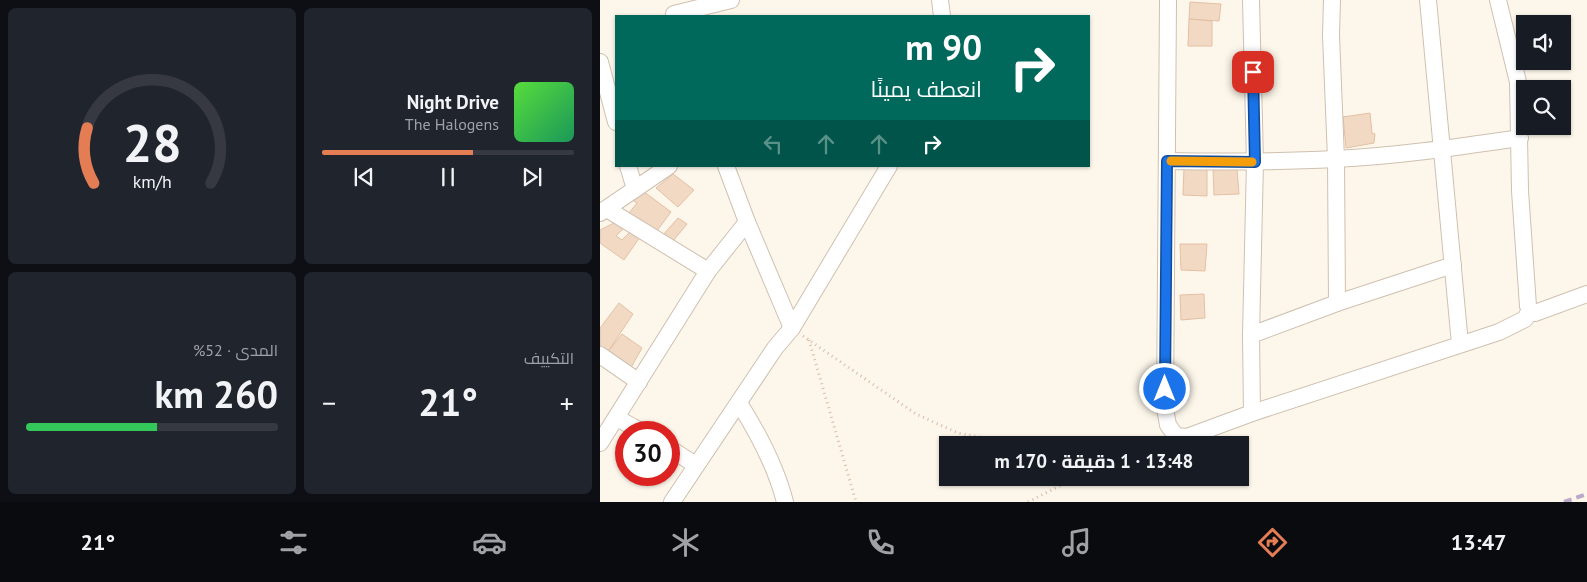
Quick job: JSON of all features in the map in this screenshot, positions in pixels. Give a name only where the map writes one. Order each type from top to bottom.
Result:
[{"type":"street","points":[[673,10],[731,0]]},
{"type":"street","points":[[940,0],[942,15]]},
{"type":"street","points":[[1168,0],[1165,408],[1168,425],[1176,436],[1187,437],[1252,413],[1499,332],[1525,319],[1530,310]]},
{"type":"street","points":[[1251,0],[1255,162],[1251,335],[1252,413]]},
{"type":"street","points":[[1332,0],[1331,35],[1336,159],[1337,303]]},
{"type":"street","points":[[1428,0],[1460,344]]},
{"type":"street","points":[[1498,0],[1518,82],[1523,246],[1526,289],[1530,310]]},
{"type":"street","points":[[601,72],[615,119]]},
{"type":"street","points":[[1167,161],[1255,162],[1336,159],[1443,150],[1520,138]]},
{"type":"street","points":[[628,167],[635,189]]},
{"type":"street","points":[[668,167],[604,211],[708,271]]},
{"type":"street","points":[[726,167],[747,222],[792,328]]},
{"type":"street","points":[[672,502],[775,348],[792,328],[888,167]]},
{"type":"street","points":[[600,443],[708,271],[747,222]]},
{"type":"street","points":[[1251,335],[1337,303],[1453,265]]},
{"type":"street","points":[[1530,310],[1535,312],[1587,294]]},
{"type":"street","points":[[600,355],[639,382]]},
{"type":"street","points":[[739,403],[757,432],[785,502]]},
{"type":"street","points":[[617,418],[622,421]]},
{"type":"street","points":[[680,455],[696,465]]},
{"type":"path","points":[[792,328],[916,414],[958,433],[974,436]]},
{"type":"path","points":[[809,340],[856,502]]},
{"type":"path","points":[[1028,502],[1059,486]]},
{"type":"building","points":[[1190,2],[1221,4],[1219,21],[1189,19]]},
{"type":"building","points":[[1189,19],[1212,21],[1212,46],[1188,46]]},
{"type":"building","points":[[1370,113],[1372,133],[1375,134],[1374,143],[1346,148],[1343,117]]},
{"type":"building","points":[[1184,168],[1207,168],[1207,196],[1183,195]]},
{"type":"building","points":[[1237,169],[1239,194],[1214,195],[1213,170]]},
{"type":"building","points":[[673,174],[694,190],[678,207],[656,188]]},
{"type":"building","points":[[643,191],[671,212],[656,232],[629,213],[637,203],[634,201]]},
{"type":"building","points":[[678,218],[687,224],[673,241],[663,235]]},
{"type":"building","points":[[616,222],[624,228],[616,236],[622,240],[631,231],[640,237],[624,260],[600,243],[600,230]]},
{"type":"building","points":[[1180,244],[1207,244],[1205,271],[1181,270]]},
{"type":"building","points":[[1204,294],[1205,318],[1181,320],[1180,295]]},
{"type":"building","points":[[619,303],[633,314],[607,353],[600,348],[600,328]]},
{"type":"building","points":[[622,334],[642,348],[629,371],[607,353]]},
{"type":"railway","points":[[1564,502],[1587,494]]},
{"type":"slow traffic","points":[[1171,161],[1252,162]]},
{"type":"route","points":[[1165,389],[1167,161],[1255,162],[1253,72]]}]
